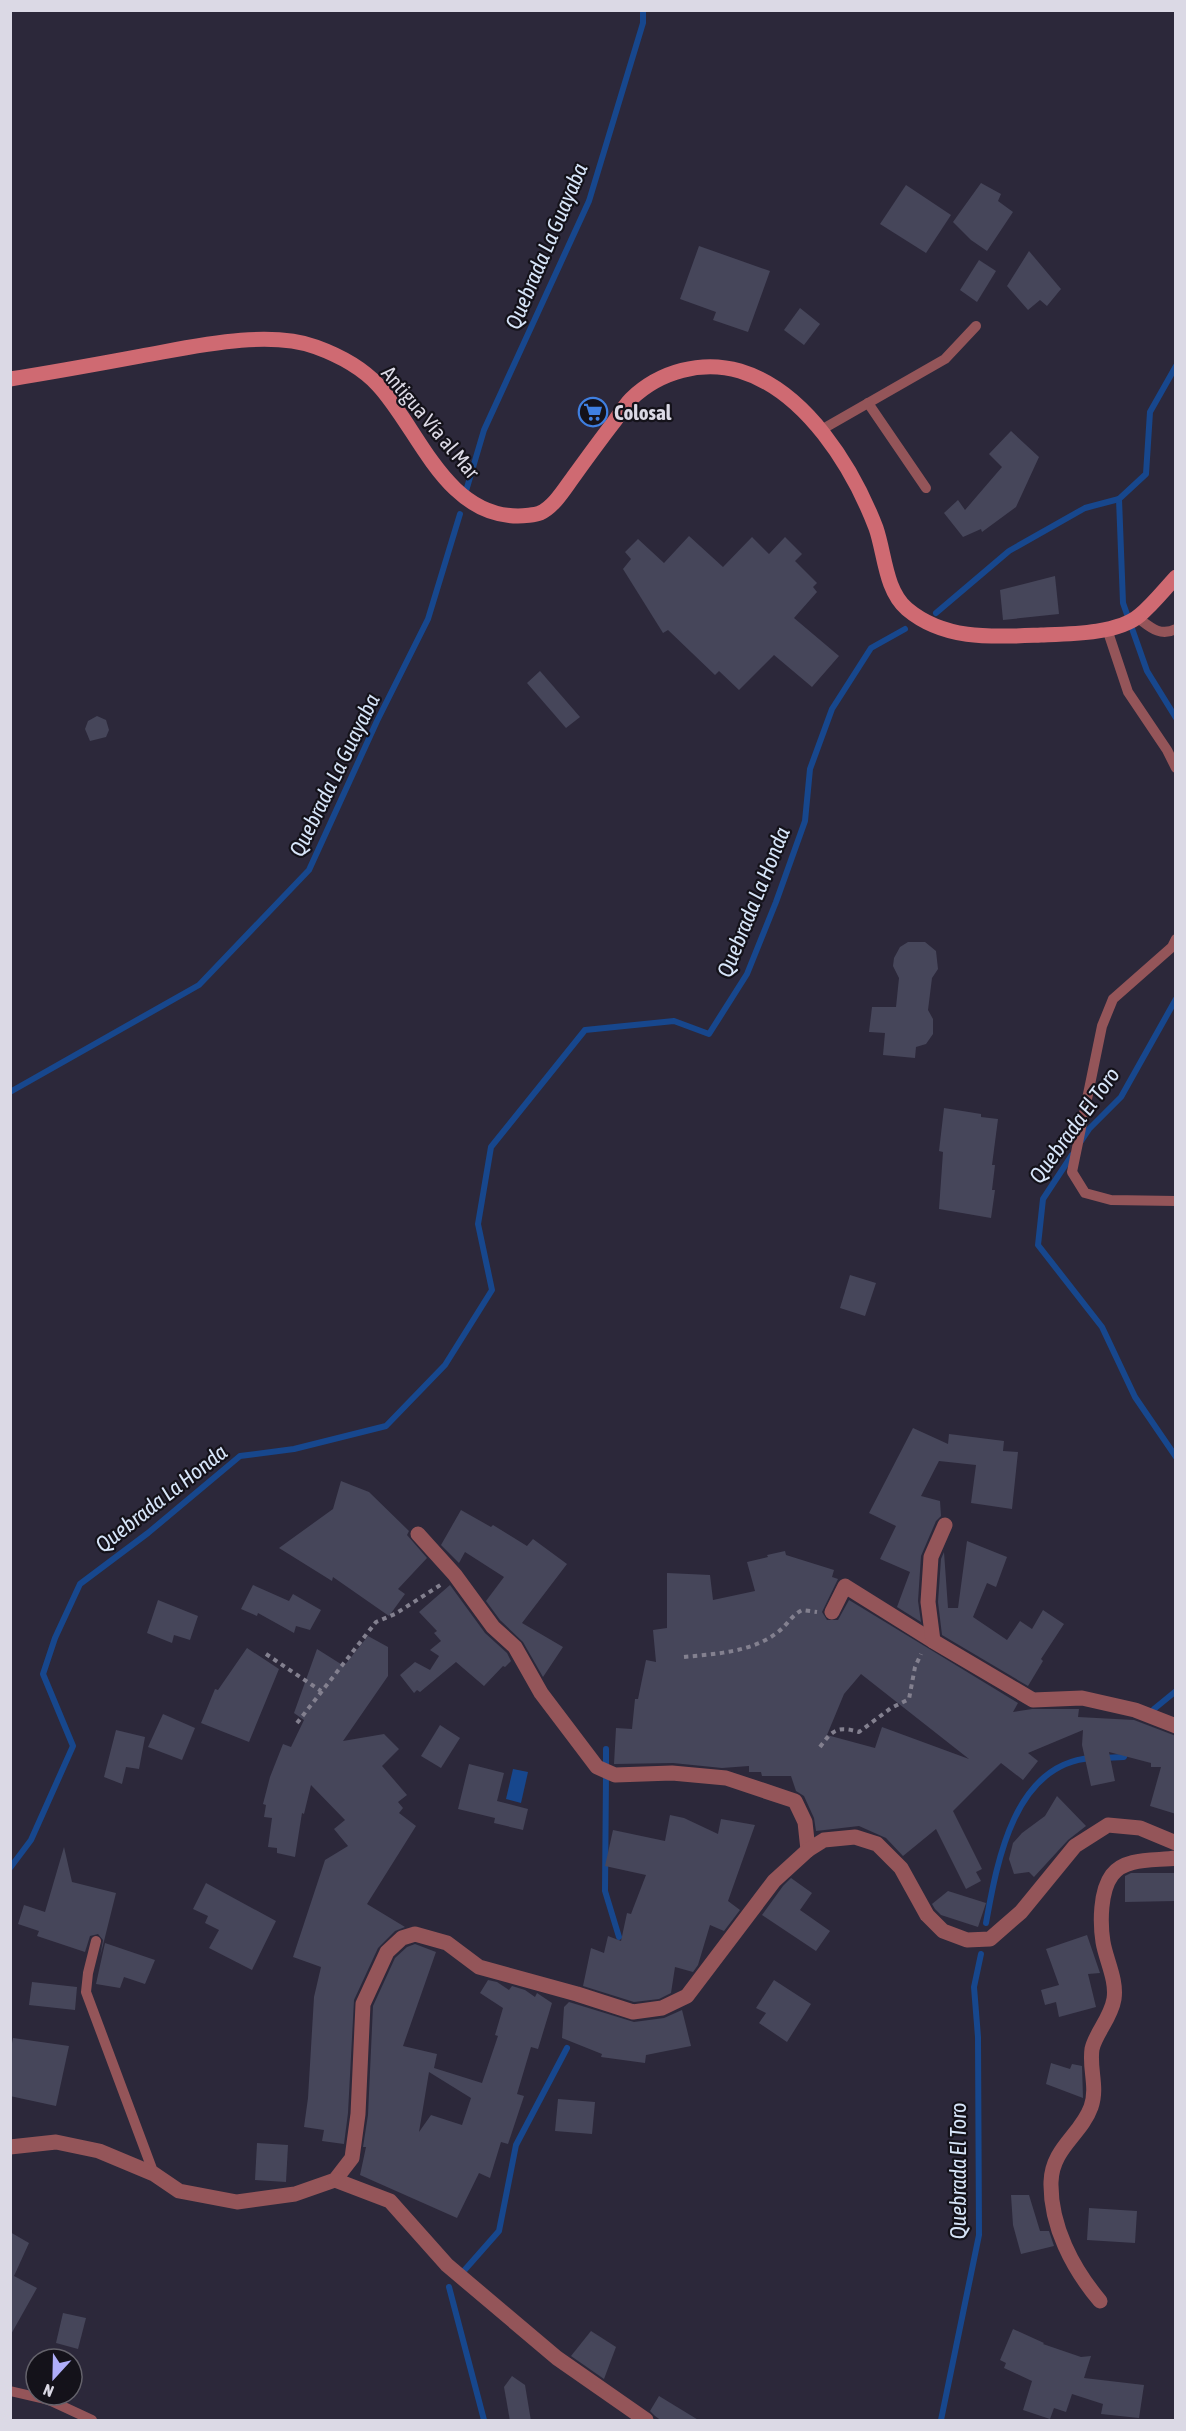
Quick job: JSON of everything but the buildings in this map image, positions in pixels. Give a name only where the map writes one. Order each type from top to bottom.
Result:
[{"type":"main road","name":"Antigua Vía al Mar","points":[[10,380],[196,347],[271,339],[313,346],[348,362],[377,384],[422,449],[450,483],[465,497],[495,512],[516,516],[540,513],[559,497],[631,399],[660,378],[691,367],[717,366],[742,372],[758,379],[794,402],[821,430],[852,478],[876,530],[889,579],[903,606],[920,619],[951,633],[987,637],[1111,628],[1137,618],[1176,577]]},
{"type":"street","points":[[933,1641],[928,1602],[930,1557],[945,1525]]},
{"type":"street","points":[[418,1534],[455,1575],[493,1627],[515,1647],[541,1693],[597,1767],[615,1775],[672,1773],[726,1778],[795,1801],[805,1822],[808,1850]]},
{"type":"street","points":[[832,1611],[845,1587],[1033,1700],[1082,1698],[1135,1710],[1176,1726]]},
{"type":"street","points":[[10,2147],[56,2142],[99,2151],[154,2174],[179,2191],[237,2202],[295,2194],[334,2180],[352,2158],[358,2114],[363,2004],[387,1952],[402,1938],[415,1934],[447,1943],[479,1967],[633,2012],[662,2008],[687,1996],[774,1881],[808,1850],[824,1840],[855,1837],[877,1844],[901,1868],[927,1915],[943,1931],[967,1940],[990,1939],[1022,1912],[1075,1846],[1108,1825],[1140,1828],[1176,1843]]},
{"type":"street","points":[[1100,2301],[1081,2279],[1063,2241],[1052,2207],[1051,2180],[1058,2154],[1090,2109],[1095,2087],[1092,2048],[1109,2018],[1114,1998],[1113,1978],[1103,1941],[1105,1889],[1111,1876],[1119,1868],[1140,1861],[1176,1858]]},
{"type":"street","points":[[334,2180],[390,2201],[447,2265],[557,2358],[646,2421]]},
{"type":"lane","points":[[821,430],[945,359],[976,326]]},
{"type":"lane","points":[[868,403],[926,488]]},
{"type":"lane","points":[[1137,618],[1156,631],[1165,633],[1176,629]]},
{"type":"lane","points":[[1111,628],[1128,692],[1167,750],[1176,768]]},
{"type":"lane","points":[[1176,939],[1172,947],[1113,999],[1102,1026],[1072,1172],[1085,1193],[1111,1200],[1176,1201]]},
{"type":"lane","points":[[96,1941],[86,1992],[154,2174]]},
{"type":"lane","points":[[10,2391],[49,2400],[92,2421]]},
{"type":"path","points":[[297,1723],[376,1622],[426,1596],[455,1575]]},
{"type":"path","points":[[684,1658],[746,1648],[766,1640],[779,1632],[802,1610],[827,1616],[832,1611]]},
{"type":"path","points":[[820,1747],[836,1730],[843,1728],[860,1732],[891,1708],[909,1699],[915,1667],[927,1642],[933,1641]]},
{"type":"path","points":[[266,1654],[321,1691]]},
{"type":"water","points":[[513,1769],[528,1772],[521,1803],[506,1799]]},
{"type":"waterway","name":"Quebrada La Guayaba","points":[[466,491],[484,430],[589,201],[643,23],[643,10]]},
{"type":"waterway","name":"Quebrada La Honda","points":[[936,613],[1009,551],[1085,508],[1119,499],[1146,474],[1150,412],[1176,366]]},
{"type":"waterway","name":"Quebrada El Toro","points":[[1119,499],[1123,603],[1147,671],[1176,718]]},
{"type":"waterway","name":"Quebrada La Guayaba","points":[[10,1092],[199,985],[309,870],[377,721],[428,619],[460,514]]},
{"type":"waterway","name":"Quebrada La Honda","points":[[10,1868],[31,1840],[73,1746],[43,1674],[55,1638],[80,1584],[148,1533],[240,1456],[294,1449],[386,1426],[445,1365],[492,1290],[478,1224],[491,1147],[585,1030],[674,1021],[709,1034],[747,974],[776,902],[805,821],[810,769],[832,709],[871,648],[905,629]]},
{"type":"waterway","name":"Quebrada El Toro","points":[[1081,1141],[1089,1129],[1121,1097],[1176,999]]},
{"type":"waterway","name":"Quebrada El Toro","points":[[1072,1155],[1043,1199],[1038,1245],[1102,1327],[1135,1397],[1176,1457]]},
{"type":"waterway","name":"Quebrada El Toro","points":[[1154,1709],[1176,1691]]},
{"type":"waterway","points":[[606,1749],[606,1769]]},
{"type":"waterway","name":"Quebrada El Toro","points":[[1102,1758],[1124,1757],[1126,1750]]},
{"type":"waterway","name":"Quebrada El Toro","points":[[986,1923],[1004,1845],[1027,1796],[1044,1777],[1066,1764],[1092,1758]]},
{"type":"waterway","points":[[606,1776],[605,1891],[619,1937]]},
{"type":"waterway","name":"Quebrada El Toro","points":[[941,2420],[979,2235],[978,2037],[974,1987],[981,1954]]},
{"type":"waterway","points":[[462,2273],[499,2231],[516,2145],[567,2048]]},
{"type":"waterway","points":[[449,2287],[484,2420]]},
{"type":"place","name":"Colosal","points":[[593,412]]}]
